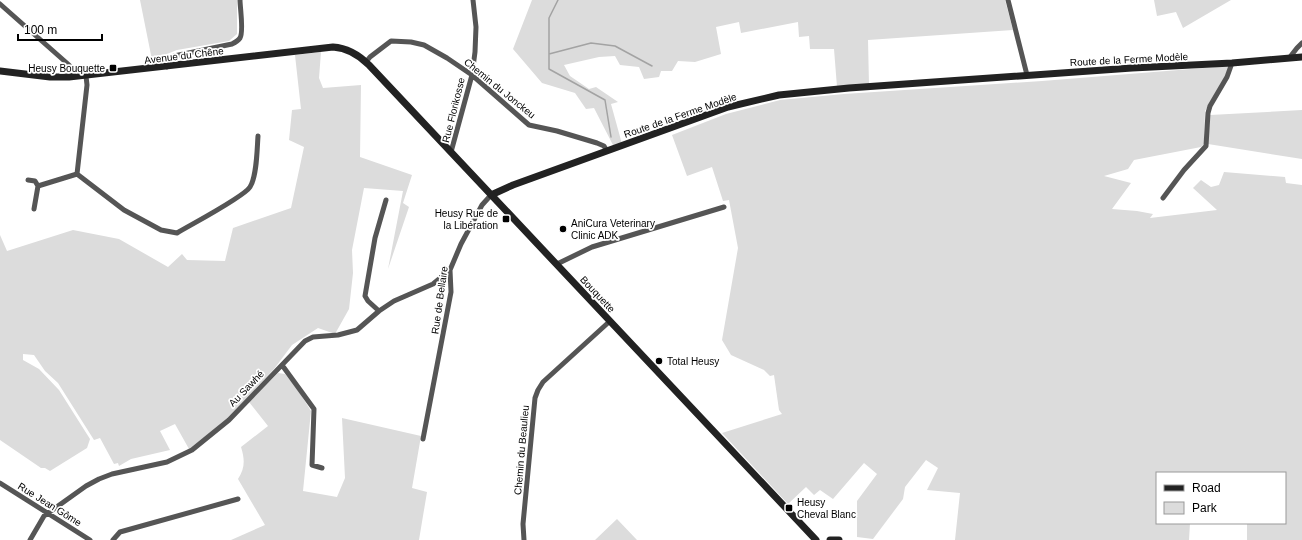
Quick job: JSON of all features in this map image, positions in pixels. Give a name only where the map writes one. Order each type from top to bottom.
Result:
[{"type":"main road","name":"Avenue du Chêne","points":[[0,71],[50,77],[86,76],[333,47],[348,49],[366,62]]},
{"type":"main road","name":"Route de la Ferme Modèle","points":[[491,195],[513,185],[728,107],[779,95],[848,88],[1027,75],[1232,63],[1302,57]]},
{"type":"main road","name":"Bouquette","points":[[366,62],[816,540]]},
{"type":"main road","points":[[830,540],[839,540]]},
{"type":"street","points":[[167,67],[168,60],[174,56],[236,42],[240,38],[241,32],[240,0]]},
{"type":"street","name":"Rue Florikosse","points":[[451,152],[472,75],[476,33],[473,0]]},
{"type":"street","points":[[1008,0],[1027,75]]},
{"type":"street","points":[[0,4],[69,65],[78,76]]},
{"type":"street","name":"Chemin du Jonckeu","points":[[366,62],[370,57],[391,41],[412,42],[424,45],[448,58],[472,75],[529,125],[557,131],[597,143],[604,146],[607,151]]},
{"type":"street","points":[[1290,58],[1302,44]]},
{"type":"street","points":[[1163,198],[1184,170],[1206,146],[1208,113],[1210,106],[1227,77],[1232,63]]},
{"type":"street","points":[[77,174],[86,104],[86,76]]},
{"type":"street","points":[[77,174],[124,210],[161,230],[177,233],[236,199],[250,188],[255,171],[258,136]]},
{"type":"street","points":[[38,186],[77,174]]},
{"type":"street","points":[[28,180],[35,181],[38,186],[34,209]]},
{"type":"street","name":"Rue de Bellaire","points":[[423,440],[452,292],[450,270],[461,244],[482,205],[491,195]]},
{"type":"street","points":[[379,311],[368,301],[365,296],[375,238],[386,200]]},
{"type":"street","points":[[557,264],[592,247],[724,207]]},
{"type":"street","name":"Au Sawhé","points":[[48,512],[99,479],[112,474],[167,462],[192,450],[229,420],[305,341],[313,337],[338,335],[356,330],[394,300],[433,284],[450,270]]},
{"type":"street","name":"Chemin du Beaulieu","points":[[524,540],[523,524],[535,398],[538,390],[544,382],[610,321]]},
{"type":"street","points":[[282,365],[314,409],[312,464],[322,468]]},
{"type":"street","name":"Rue Jean Gôme","points":[[0,483],[90,540]]},
{"type":"street","points":[[113,540],[120,532],[238,499]]},
{"type":"street","points":[[30,540],[44,516],[48,512]]},
{"type":"green space","points":[[140,0],[237,0],[237,34],[229,41],[177,50],[152,60]]},
{"type":"green space","points":[[532,0],[1005,0],[1013,30],[868,40],[869,85],[837,87],[834,49],[810,49],[809,36],[799,37],[798,22],[741,33],[739,22],[716,27],[721,54],[695,62],[678,61],[672,71],[661,71],[659,77],[644,79],[639,67],[620,65],[615,56],[599,57],[564,65],[570,76],[589,89],[596,87],[618,102],[611,104],[622,144],[614,147],[594,108],[586,109],[575,93],[542,83],[513,49]]},
{"type":"green space","points":[[1154,0],[1231,0],[1183,28],[1176,12],[1157,16]]},
{"type":"green space","points":[[321,52],[319,78],[323,88],[361,85],[360,157],[412,175],[403,203],[409,207],[388,269],[403,191],[364,188],[352,250],[353,273],[349,309],[335,334],[318,328],[292,345],[274,369],[229,418],[189,449],[175,424],[160,431],[170,450],[131,459],[119,466],[118,463],[114,464],[100,438],[94,440],[58,383],[45,371],[34,355],[23,354],[23,360],[39,369],[59,390],[90,439],[87,448],[50,471],[45,468],[41,468],[0,440],[0,235],[7,251],[73,230],[119,239],[168,267],[182,254],[187,260],[225,261],[233,228],[291,208],[304,147],[289,140],[292,110],[301,109],[295,55]]},
{"type":"green space","points":[[1230,65],[1229,71],[1205,111],[1204,144],[1201,147],[1134,160],[1128,169],[1104,176],[1131,183],[1112,209],[1153,214],[1150,218],[1217,210],[1193,188],[1201,180],[1211,187],[1219,185],[1224,172],[1285,177],[1286,183],[1302,185],[1302,540],[1247,540],[1247,524],[1286,524],[1286,472],[1156,472],[1156,524],[1190,524],[1189,540],[955,540],[960,493],[927,490],[938,468],[926,460],[905,487],[903,499],[873,539],[857,537],[857,501],[877,474],[864,463],[833,499],[820,490],[814,495],[806,487],[788,504],[722,433],[782,414],[779,410],[774,375],[770,376],[764,370],[731,355],[722,340],[738,248],[729,200],[723,201],[712,167],[687,176],[672,135],[726,114],[780,100]]},
{"type":"green space","points":[[1302,110],[1302,159],[1208,144],[1210,115]]},
{"type":"green space","points":[[278,373],[285,374],[296,387],[311,411],[303,491],[337,497],[345,478],[342,418],[421,436],[412,488],[427,492],[419,540],[231,540],[265,525],[238,479],[244,464],[241,447],[268,426],[249,402]]},
{"type":"green space","points":[[617,519],[637,540],[595,540]]},
{"type":"waterway","points":[[558,0],[549,18],[549,69],[605,100],[611,137]]},
{"type":"waterway","points":[[549,54],[591,43],[615,46],[652,66]]},
{"type":"place","name":"Heusy Bouquette","points":[[113,68]]},
{"type":"place","name":"Heusy Rue de la Libération","points":[[506,219]]},
{"type":"place","name":"AniCura Veterinary Clinic ADK","points":[[563,229]]},
{"type":"place","name":"Total Heusy","points":[[659,361]]},
{"type":"place","name":"Heusy Cheval Blanc","points":[[789,508]]}]
